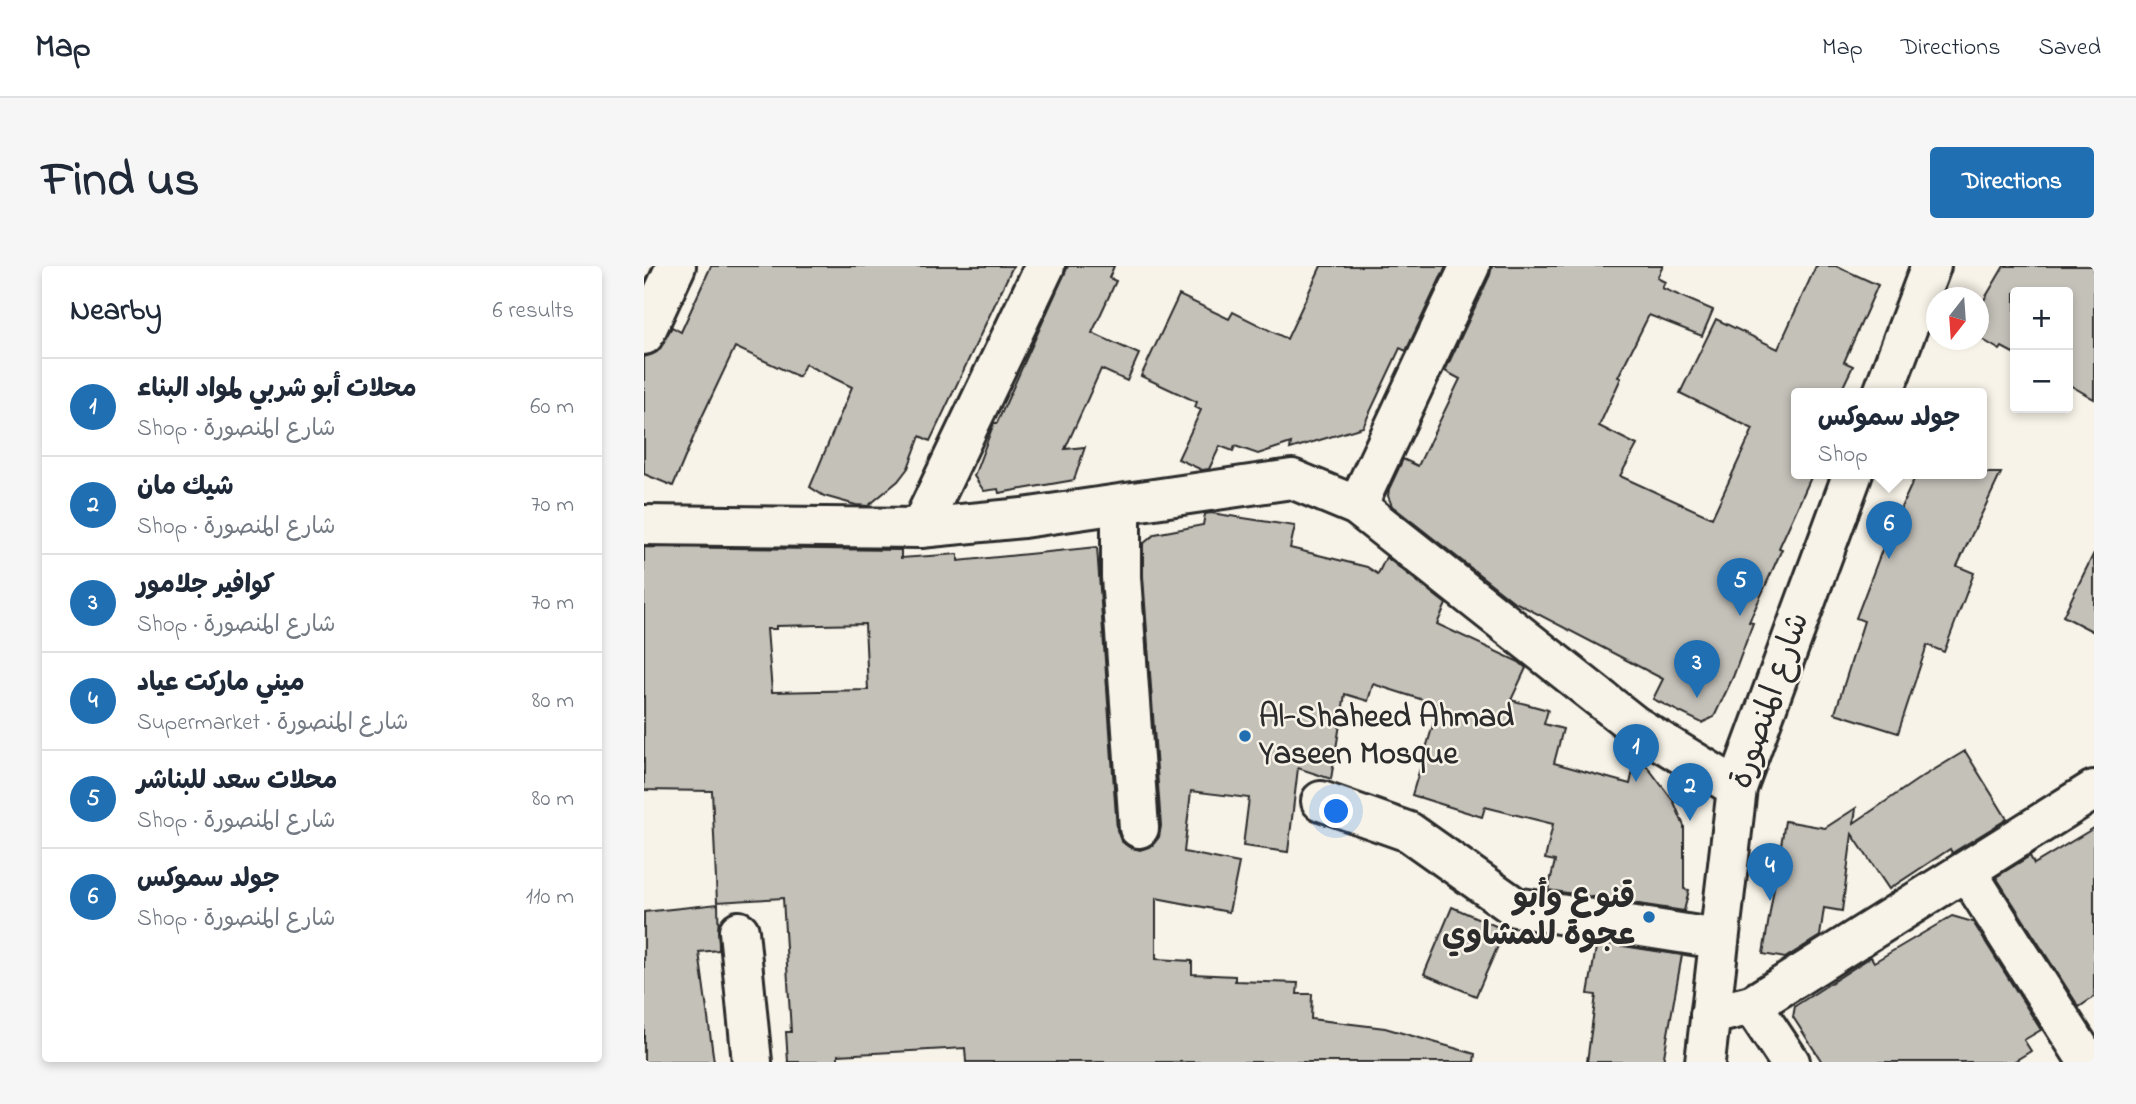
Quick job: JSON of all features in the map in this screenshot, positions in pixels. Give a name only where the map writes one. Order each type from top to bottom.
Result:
[{"type":"street","points":[[644,335],[676,266]]},
{"type":"street","points":[[920,528],[1045,266]]},
{"type":"street","points":[[1357,506],[1470,266]]},
{"type":"street","points":[[1885,388],[1931,266]]},
{"type":"street","points":[[644,525],[920,528],[1023,518],[1292,479],[1357,506],[1634,725],[1737,788]]},
{"type":"street","name":"شارع المنصورة","points":[[1705,1062],[1737,788],[1851,479]]},
{"type":"street","points":[[1121,505],[1121,577],[1139,828]]},
{"type":"street","points":[[1710,1015],[1752,1005],[2094,790]]},
{"type":"street","points":[[1321,801],[1409,832],[1515,907],[1718,939]]},
{"type":"street","points":[[1967,872],[2088,1062]]},
{"type":"street","points":[[739,931],[752,1062]]},
{"type":"street","points":[[1752,1005],[1790,1062]]},
{"type":"building","points":[[711,266],[1013,266],[930,441],[920,436],[908,468],[898,481],[868,506],[824,496],[810,487],[852,387],[805,364],[799,377],[735,347],[673,486],[644,474],[644,357],[657,352],[672,327],[681,332]]},
{"type":"building","points":[[1068,266],[1114,266],[1109,278],[1116,281],[1092,333],[1139,354],[1127,381],[1101,369],[1065,449],[1085,447],[1074,480],[999,493],[998,489],[984,491],[974,476],[994,423],[997,423]]},
{"type":"building","points":[[1321,266],[1446,266],[1406,351],[1400,348],[1363,427],[1290,449],[1291,443],[1258,454],[1235,446],[1233,451],[1220,446],[1209,469],[1202,470],[1178,459],[1201,410],[1195,407],[1197,402],[1141,376],[1179,295],[1229,319],[1233,312],[1287,339]]},
{"type":"building","points":[[1492,266],[1663,266],[1657,278],[1665,282],[1662,288],[1713,310],[1702,336],[1649,315],[1618,377],[1621,378],[1599,426],[1637,445],[1620,476],[1712,518],[1753,429],[1680,393],[1716,319],[1778,349],[1816,266],[1836,266],[1878,285],[1844,362],[1853,366],[1842,388],[1791,388],[1791,479],[1810,479],[1749,622],[1753,623],[1733,677],[1714,717],[1702,723],[1653,699],[1663,679],[1513,601],[1392,506],[1388,496],[1389,489],[1403,459],[1418,466],[1460,379],[1445,371]]},
{"type":"building","points":[[2004,266],[2094,266],[2094,399],[2073,387],[2073,287],[2010,287],[2010,351],[2002,347],[2000,350],[1989,344],[1989,291]]},
{"type":"building","points":[[1987,473],[2001,473],[1957,566],[1974,573],[1944,652],[1927,645],[1898,733],[1835,713],[1864,621],[1856,618],[1914,479],[1987,479]]},
{"type":"building","points":[[1205,514],[1295,526],[1290,548],[1367,567],[1378,574],[1386,557],[1446,604],[1437,624],[1519,662],[1526,668],[1511,700],[1548,710],[1544,724],[1563,729],[1554,763],[1630,784],[1637,753],[1674,802],[1684,826],[1684,889],[1689,890],[1684,911],[1548,890],[1555,861],[1545,859],[1553,824],[1485,807],[1482,817],[1412,795],[1439,705],[1373,684],[1368,701],[1345,694],[1331,779],[1298,768],[1288,852],[1243,846],[1249,798],[1191,791],[1184,852],[1239,863],[1229,912],[1156,898],[1156,959],[1192,961],[1192,974],[1235,976],[1235,981],[1298,983],[1297,994],[1312,994],[1311,1019],[1385,1028],[1475,1054],[1474,1062],[966,1062],[965,1048],[838,1055],[838,1062],[788,1062],[786,1032],[791,1032],[783,898],[717,902],[712,791],[644,790],[644,547],[901,550],[901,558],[958,554],[958,561],[1097,547],[1117,830],[1121,841],[1140,850],[1152,846],[1159,837],[1161,826],[1143,544],[1155,534],[1203,525]],"holes":[[[865,624],[868,690],[772,692],[767,629],[776,629],[776,626]]]},
{"type":"building","points":[[2094,553],[2094,632],[2063,616]]},
{"type":"building","points":[[1965,751],[2007,819],[1952,853],[1950,849],[1889,889],[1852,834],[1842,911],[1824,908],[1820,936],[1785,958],[1763,954],[1785,821],[1825,828],[1856,808],[1854,823]]},
{"type":"building","points":[[2094,828],[2094,997],[2079,1007],[1996,877],[2030,856],[2034,864]]},
{"type":"building","points":[[718,904],[719,950],[699,952],[714,1062],[644,1062],[644,912]]},
{"type":"building","points":[[1452,907],[1505,930],[1476,996],[1424,974]]},
{"type":"building","points":[[1952,916],[1973,922],[2041,1030],[2024,1040],[2031,1051],[2013,1062],[1822,1062],[1793,1017],[1795,1006],[1871,957],[1874,962]]},
{"type":"building","points":[[1597,942],[1682,955],[1663,1062],[1587,1062],[1596,995],[1588,994]]},
{"type":"place","name":"جولد سموكس","points":[[1889,559]]},
{"type":"place","name":"محلات سعد للبناشر","points":[[1740,616]]},
{"type":"place","name":"كوافير جلامور","points":[[1697,698]]},
{"type":"place","name":"Al-Shaheed Ahmad Yaseen Mosque","points":[[1245,736]]},
{"type":"place","name":"محلات أبو شربي لمواد البناء","points":[[1636,782]]},
{"type":"place","name":"شيك مان","points":[[1690,821]]},
{"type":"place","name":"ميني ماركت عياد","points":[[1770,901]]},
{"type":"place","name":"قنوع وأبو عجوة للمشاوي","points":[[1649,917]]}]
